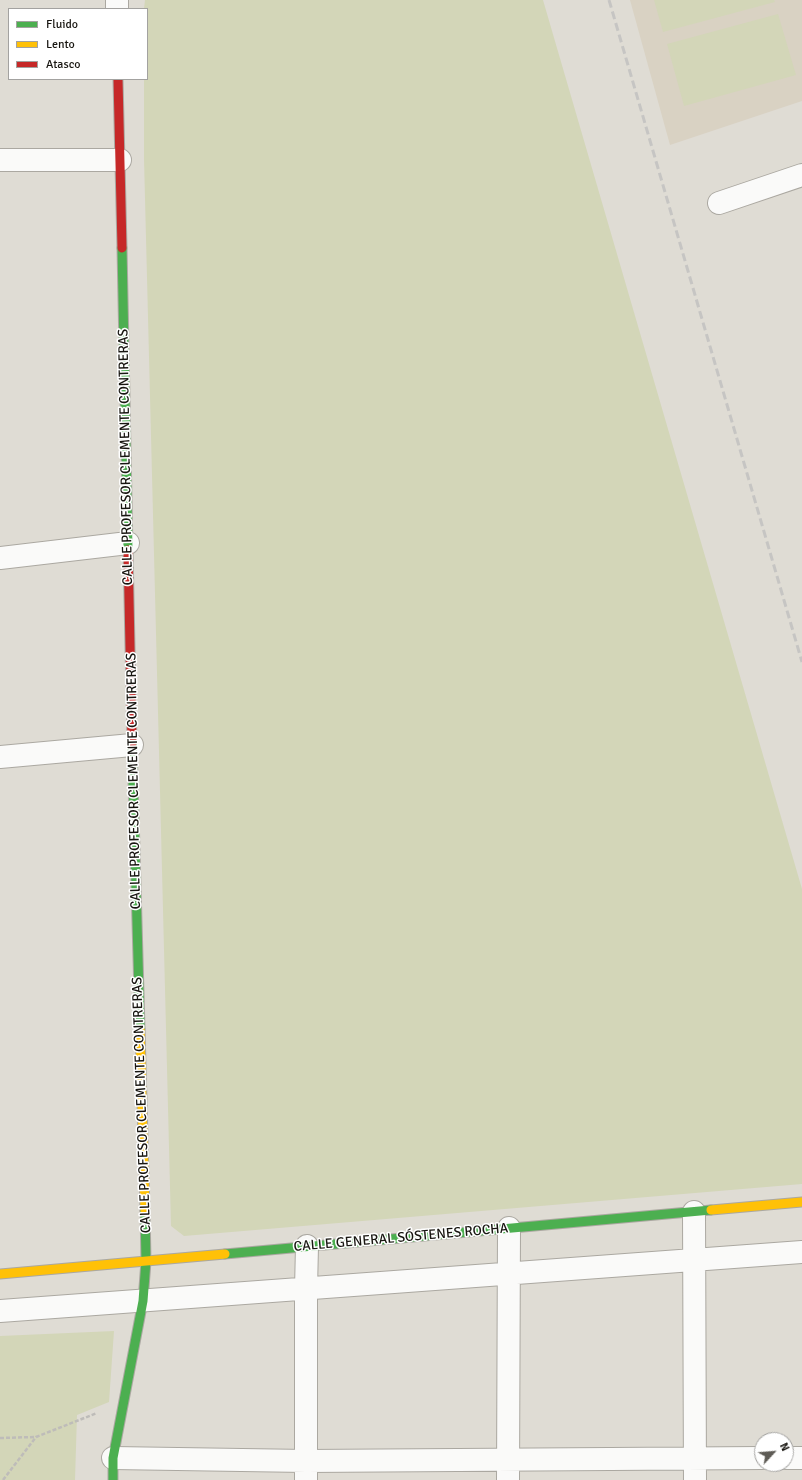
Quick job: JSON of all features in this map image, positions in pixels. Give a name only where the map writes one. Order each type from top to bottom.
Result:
[{"type":"street","name":"CALLE PROFESOR CLEMENTE CONTRERAS","points":[[113,1480],[113,1458],[143,1301],[146,1261],[132,745],[118,80]]},
{"type":"street","points":[[0,160],[120,160]]},
{"type":"street","points":[[719,203],[802,175]]},
{"type":"street","points":[[0,558],[128,543]]},
{"type":"street","points":[[0,757],[132,745]]},
{"type":"street","name":"CALLE GENERAL SÓSTENES ROCHA","points":[[0,1274],[802,1202]]},
{"type":"street","points":[[694,1212],[695,1470]]},
{"type":"street","points":[[508,1470],[509,1228]]},
{"type":"street","points":[[306,1471],[307,1246]]},
{"type":"street","points":[[0,1311],[802,1252]]},
{"type":"street","points":[[113,1458],[306,1471],[695,1470],[754,1459]]},
{"type":"path","points":[[0,1438],[36,1436],[100,1412]]},
{"type":"path","points":[[3,1480],[36,1436]]},
{"type":"shaded area","points":[[630,0],[802,0],[802,101],[670,145]]},
{"type":"green space","points":[[145,0],[543,0],[802,889],[802,1184],[184,1236],[171,1226],[144,159],[144,80],[148,80],[148,8],[144,8]]},
{"type":"green space","points":[[654,0],[774,0],[775,2],[663,32]]},
{"type":"green space","points":[[778,14],[796,75],[684,106],[667,44]]},
{"type":"green space","points":[[114,1331],[109,1402],[77,1415],[75,1480],[0,1480],[0,1336]]},
{"type":"railway","points":[[609,0],[802,662]]},
{"type":"traffic: fast","points":[[122,248],[128,550]]},
{"type":"traffic: fast","points":[[132,743],[140,1029]]},
{"type":"traffic: fast","points":[[225,1254],[711,1210]]},
{"type":"traffic: fast","points":[[113,1480],[113,1458],[143,1301],[146,1261],[145,1211]]},
{"type":"traffic: slow","points":[[140,1029],[145,1211]]},
{"type":"traffic: slow","points":[[711,1210],[802,1202]]},
{"type":"traffic: slow","points":[[0,1274],[225,1254]]},
{"type":"traffic: jam","points":[[118,80],[122,248]]},
{"type":"traffic: jam","points":[[128,550],[132,743]]}]
